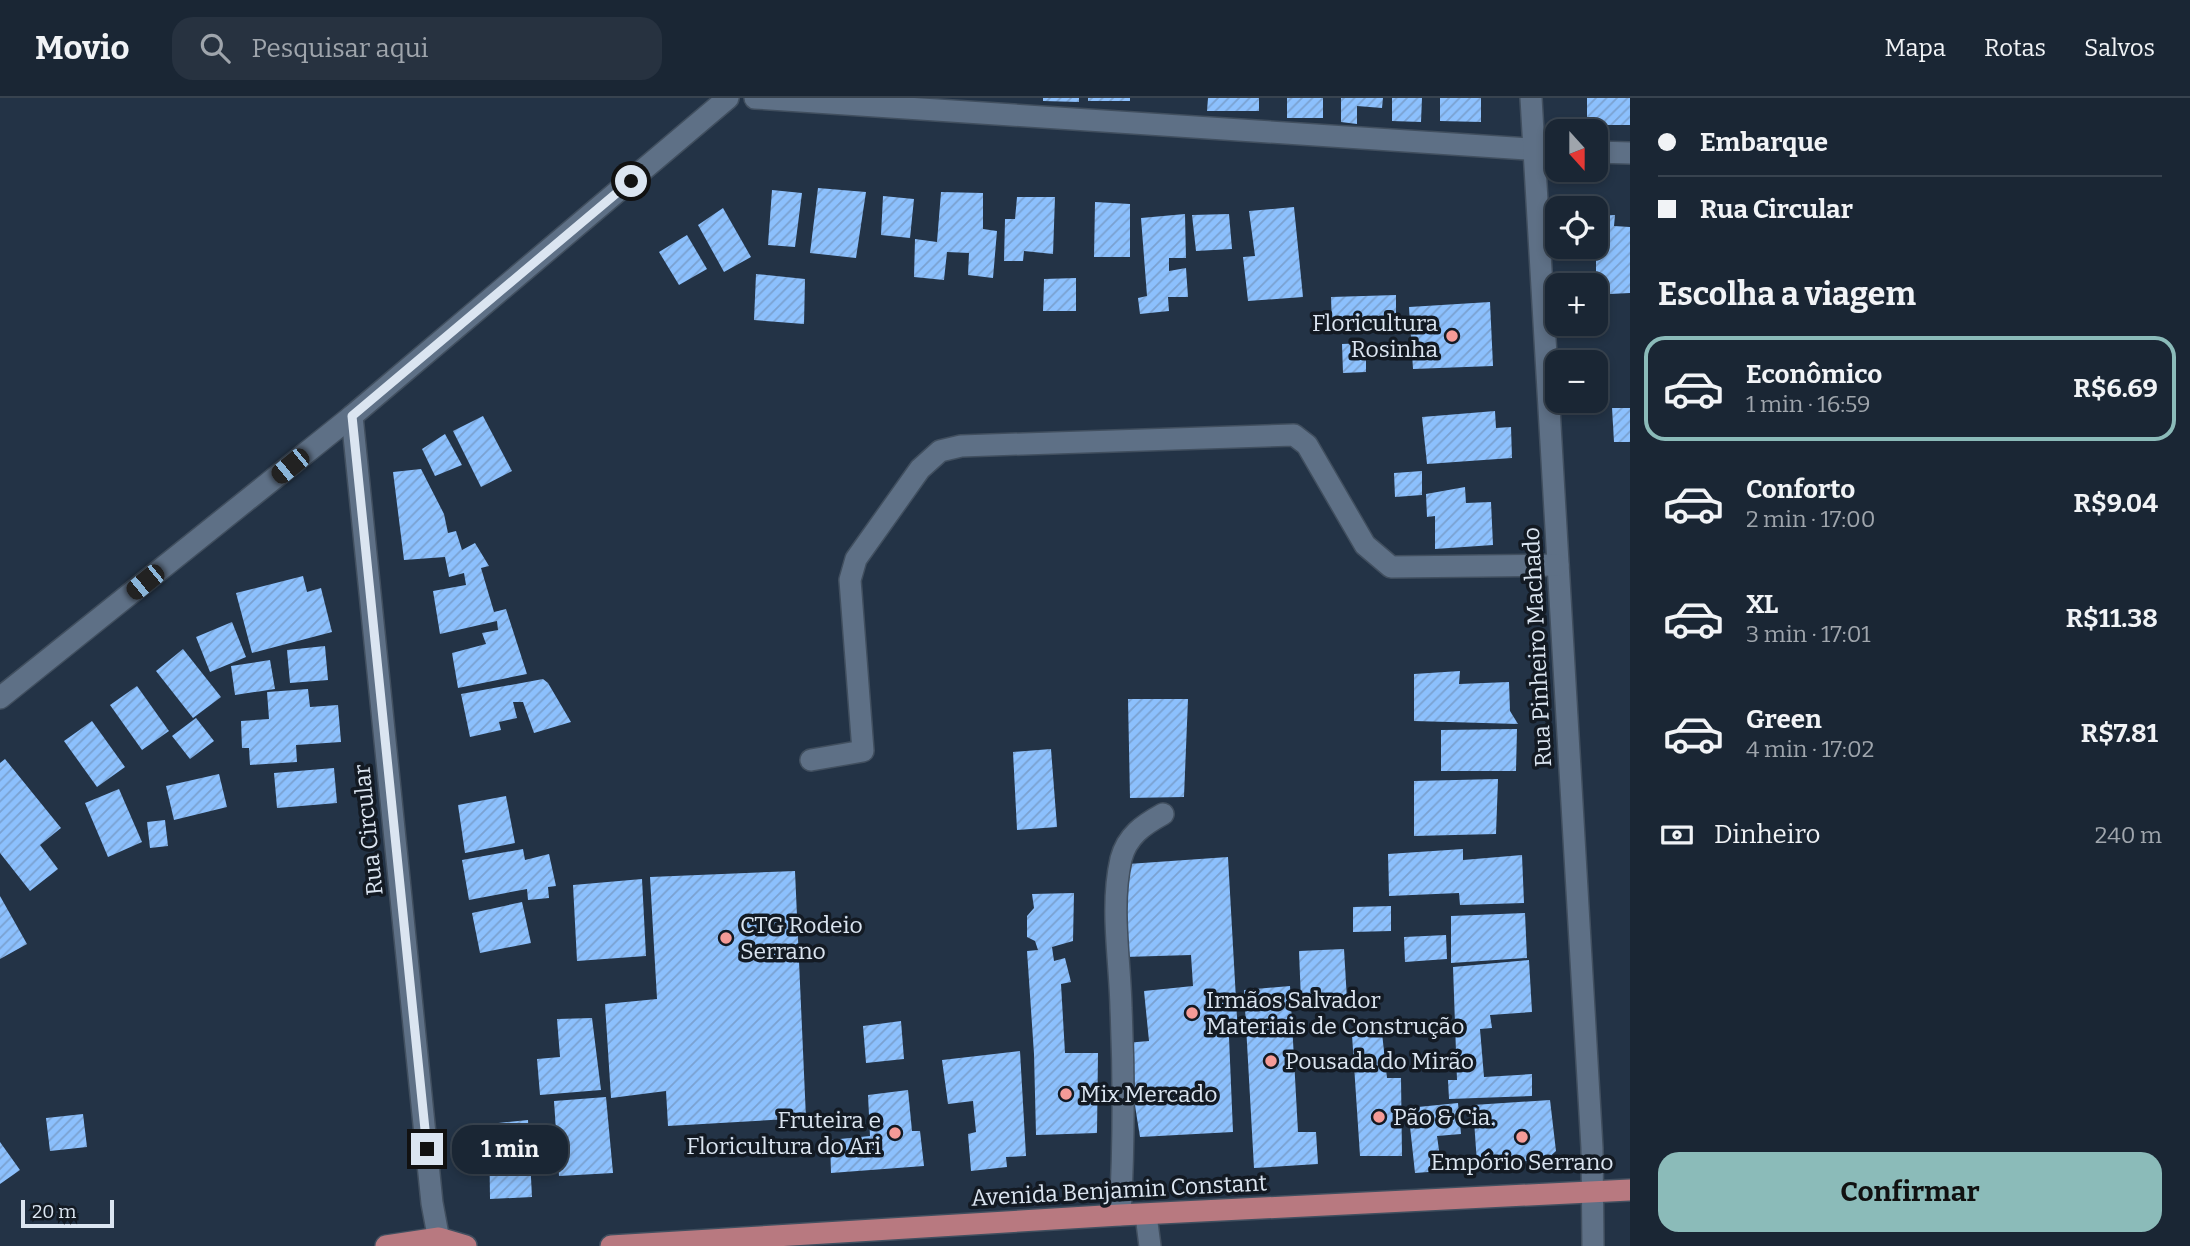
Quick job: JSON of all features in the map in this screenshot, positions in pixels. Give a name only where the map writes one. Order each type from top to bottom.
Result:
[{"type":"main road","name":"Avenida Benjamin Constant","points":[[611,1246],[1120,1215],[1630,1191]]},
{"type":"main road","points":[[386,1246],[439,1242],[466,1246]]},
{"type":"street","points":[[0,698],[352,416],[729,98]]},
{"type":"street","points":[[755,98],[1545,150]]},
{"type":"street","name":"Rua Pinheiro Machado","points":[[1531,98],[1592,1148],[1593,1246]]},
{"type":"street","points":[[1608,152],[1630,153]]},
{"type":"street","name":"Rua Circular","points":[[352,416],[432,1203],[439,1242]]},
{"type":"street","points":[[811,760],[863,751],[850,580],[856,559],[920,469],[940,451],[961,446],[1294,435],[1307,444],[1365,545],[1391,567],[1558,565]]},
{"type":"street","points":[[1120,1215],[1124,1151],[1116,915],[1121,859],[1128,841],[1144,825],[1163,814]]},
{"type":"street","points":[[1146,1215],[1150,1246]]},
{"type":"building","points":[[1043,98],[1079,98],[1079,102],[1043,101]]},
{"type":"building","points":[[1088,98],[1130,98],[1130,101],[1088,101]]},
{"type":"building","points":[[1208,98],[1259,98],[1259,111],[1207,111]]},
{"type":"building","points":[[1287,98],[1323,98],[1323,118],[1287,118]]},
{"type":"building","points":[[1341,98],[1383,98],[1382,108],[1357,106],[1357,124],[1341,122]]},
{"type":"building","points":[[1392,98],[1422,98],[1421,122],[1392,121]]},
{"type":"building","points":[[1440,98],[1481,98],[1481,122],[1440,121]]},
{"type":"building","points":[[1587,98],[1630,98],[1630,125],[1608,125],[1608,119],[1587,119]]},
{"type":"building","points":[[818,188],[866,192],[856,258],[810,253]]},
{"type":"building","points":[[772,190],[802,193],[795,247],[768,245]]},
{"type":"building","points":[[941,192],[983,193],[983,229],[997,231],[993,278],[968,275],[969,253],[947,252],[944,280],[914,277],[915,239],[937,242]]},
{"type":"building","points":[[883,196],[914,199],[910,238],[881,235]]},
{"type":"building","points":[[1017,197],[1055,197],[1053,254],[1024,251],[1023,261],[1004,261],[1005,219],[1015,219]]},
{"type":"building","points":[[1095,202],[1130,204],[1130,257],[1094,257]]},
{"type":"building","points":[[1294,207],[1303,297],[1248,301],[1243,257],[1255,256],[1249,211]]},
{"type":"building","points":[[723,208],[751,257],[724,272],[698,225]]},
{"type":"building","points":[[1185,214],[1186,258],[1169,258],[1169,271],[1186,268],[1188,297],[1168,297],[1169,311],[1140,314],[1138,298],[1147,296],[1141,218]]},
{"type":"building","points":[[1229,214],[1232,249],[1196,251],[1192,215]]},
{"type":"building","points":[[1608,215],[1615,215],[1614,226],[1630,227],[1630,293],[1610,294],[1608,273],[1596,273],[1596,259],[1608,259]]},
{"type":"building","points":[[687,235],[707,269],[679,285],[659,252]]},
{"type":"building","points":[[756,274],[805,279],[804,324],[754,320]]},
{"type":"building","points":[[1076,278],[1076,311],[1043,311],[1044,279]]},
{"type":"building","points":[[1396,295],[1396,324],[1332,325],[1331,297]]},
{"type":"building","name":"Floricultura Rosinha","points":[[1490,302],[1493,366],[1413,369],[1409,307]]},
{"type":"building","points":[[1366,343],[1366,372],[1343,373],[1342,344]]},
{"type":"building","points":[[1612,408],[1630,408],[1630,442],[1614,442]]},
{"type":"building","points":[[1495,411],[1496,428],[1511,427],[1512,458],[1427,464],[1422,417]]},
{"type":"building","points":[[483,416],[512,471],[481,487],[453,431]]},
{"type":"building","points":[[445,434],[462,465],[435,476],[422,449]]},
{"type":"building","points":[[421,469],[444,514],[448,533],[456,531],[462,550],[475,543],[489,566],[481,568],[494,612],[506,609],[527,674],[458,688],[452,653],[486,644],[482,633],[498,630],[497,621],[440,634],[433,591],[466,585],[464,573],[449,577],[445,557],[404,560],[393,472]]},
{"type":"building","points":[[1422,471],[1422,495],[1395,497],[1394,473]]},
{"type":"building","points":[[1465,487],[1466,503],[1491,502],[1493,545],[1435,549],[1435,516],[1427,517],[1426,494]]},
{"type":"building","points":[[303,576],[307,592],[321,588],[332,632],[252,653],[236,593]]},
{"type":"building","points":[[232,622],[246,657],[210,672],[196,637]]},
{"type":"building","points":[[325,646],[328,680],[290,683],[287,650]]},
{"type":"building","points":[[183,649],[221,697],[193,718],[156,671]]},
{"type":"building","points":[[270,660],[275,689],[235,695],[231,666]]},
{"type":"building","points":[[1460,671],[1459,684],[1509,682],[1510,711],[1518,724],[1414,721],[1414,674]]},
{"type":"building","points":[[543,679],[571,722],[534,733],[523,702],[513,702],[517,718],[499,722],[501,730],[470,737],[461,694]]},
{"type":"building","points":[[137,686],[169,731],[142,750],[110,705]]},
{"type":"building","points":[[308,689],[310,707],[338,705],[341,742],[296,745],[297,762],[250,765],[249,748],[242,748],[241,721],[269,719],[267,692]]},
{"type":"building","points":[[1128,699],[1188,699],[1184,797],[1130,798]]},
{"type":"building","points":[[196,718],[214,741],[190,759],[172,736]]},
{"type":"building","points":[[92,721],[125,767],[97,787],[64,741]]},
{"type":"building","points":[[1517,729],[1516,771],[1441,771],[1441,730]]},
{"type":"building","points":[[1051,749],[1057,827],[1017,830],[1013,752]]},
{"type":"building","points":[[5,759],[61,828],[40,845],[58,869],[30,891],[0,853],[0,763]]},
{"type":"building","points":[[334,768],[337,803],[277,808],[274,773]]},
{"type":"building","points":[[219,774],[227,807],[174,820],[166,786]]},
{"type":"building","points":[[1498,779],[1496,834],[1414,836],[1414,781]]},
{"type":"building","points":[[119,789],[142,842],[108,857],[85,803]]},
{"type":"building","points":[[506,796],[515,843],[465,853],[458,805]]},
{"type":"building","points":[[165,820],[168,846],[150,848],[147,822]]},
{"type":"building","points":[[523,849],[525,860],[549,854],[556,886],[548,887],[549,898],[528,900],[527,889],[469,900],[462,860]]},
{"type":"building","points":[[1463,849],[1463,860],[1522,855],[1524,903],[1460,905],[1459,893],[1389,896],[1388,854]]},
{"type":"building","name":"Irmãos Salvador Materiais de Construção","points":[[1228,857],[1238,1035],[1229,1037],[1233,1132],[1140,1137],[1125,1043],[1149,1041],[1144,991],[1193,986],[1191,955],[1124,957],[1128,864]]},
{"type":"building","name":"CTG Rodeio Serrano","points":[[795,871],[806,1118],[668,1126],[666,1091],[611,1098],[605,1004],[657,999],[650,877]]},
{"type":"building","points":[[642,879],[646,956],[577,961],[573,885]]},
{"type":"building","points":[[1074,893],[1073,941],[1052,947],[1054,961],[1065,958],[1071,982],[1061,984],[1065,1053],[1098,1053],[1097,1133],[1036,1135],[1027,951],[1038,950],[1035,941],[1027,937],[1027,916],[1034,908],[1032,894]]},
{"type":"building","points":[[0,896],[27,944],[0,959]]},
{"type":"building","points":[[522,902],[531,943],[480,953],[472,913]]},
{"type":"building","points":[[1391,906],[1391,931],[1353,932],[1353,907]]},
{"type":"building","points":[[1525,913],[1527,958],[1451,963],[1451,916]]},
{"type":"building","points":[[1446,935],[1447,959],[1405,962],[1404,937]]},
{"type":"building","points":[[1344,949],[1347,1000],[1301,1002],[1299,951]]},
{"type":"building","points":[[1529,960],[1532,1012],[1490,1015],[1492,1028],[1480,1029],[1484,1077],[1532,1074],[1532,1096],[1449,1099],[1448,1080],[1457,1080],[1453,967]]},
{"type":"building","name":"Pousada do Mirão","points":[[1290,986],[1298,1132],[1316,1132],[1318,1164],[1254,1168],[1244,990]]},
{"type":"building","points":[[592,1018],[601,1090],[540,1095],[537,1059],[560,1057],[557,1019]]},
{"type":"building","points":[[901,1021],[904,1059],[866,1063],[863,1026]]},
{"type":"building","name":"Pão & Cia.","points":[[1382,1033],[1387,1078],[1401,1078],[1402,1156],[1360,1156],[1352,1035]]},
{"type":"building","points":[[1020,1051],[1026,1156],[1006,1157],[1007,1167],[971,1171],[968,1134],[976,1132],[973,1101],[948,1104],[942,1060]]},
{"type":"building","name":"Fruteira e Floricultura do Ari","points":[[908,1090],[912,1131],[920,1131],[924,1166],[831,1173],[830,1140],[870,1136],[868,1095]]},
{"type":"building","points":[[606,1097],[613,1173],[559,1176],[554,1101]]},
{"type":"building","points":[[1550,1100],[1556,1151],[1546,1160],[1477,1164],[1473,1105]]},
{"type":"building","points":[[1458,1103],[1461,1134],[1437,1136],[1442,1171],[1415,1173],[1408,1108]]},
{"type":"building","points":[[83,1114],[87,1147],[50,1151],[46,1118]]},
{"type":"building","points":[[528,1120],[532,1197],[490,1199],[489,1124]]},
{"type":"building","points":[[0,1142],[20,1170],[0,1184]]},
{"type":"place","name":"Floricultura Rosinha","points":[[1452,336]]},
{"type":"place","name":"CTG Rodeio Serrano","points":[[726,938]]},
{"type":"place","name":"Irmãos Salvador Materiais de Construção","points":[[1192,1013]]},
{"type":"place","name":"Pousada do Mirão","points":[[1271,1061]]},
{"type":"place","name":"Mix Mercado","points":[[1066,1094]]},
{"type":"place","name":"Pão & Cia.","points":[[1379,1117]]},
{"type":"place","name":"Fruteira e Floricultura do Ari","points":[[895,1133]]},
{"type":"place","name":"Empório Serrano","points":[[1522,1137]]},
{"type":"route","points":[[427,1149],[352,416],[631,181]]}]
